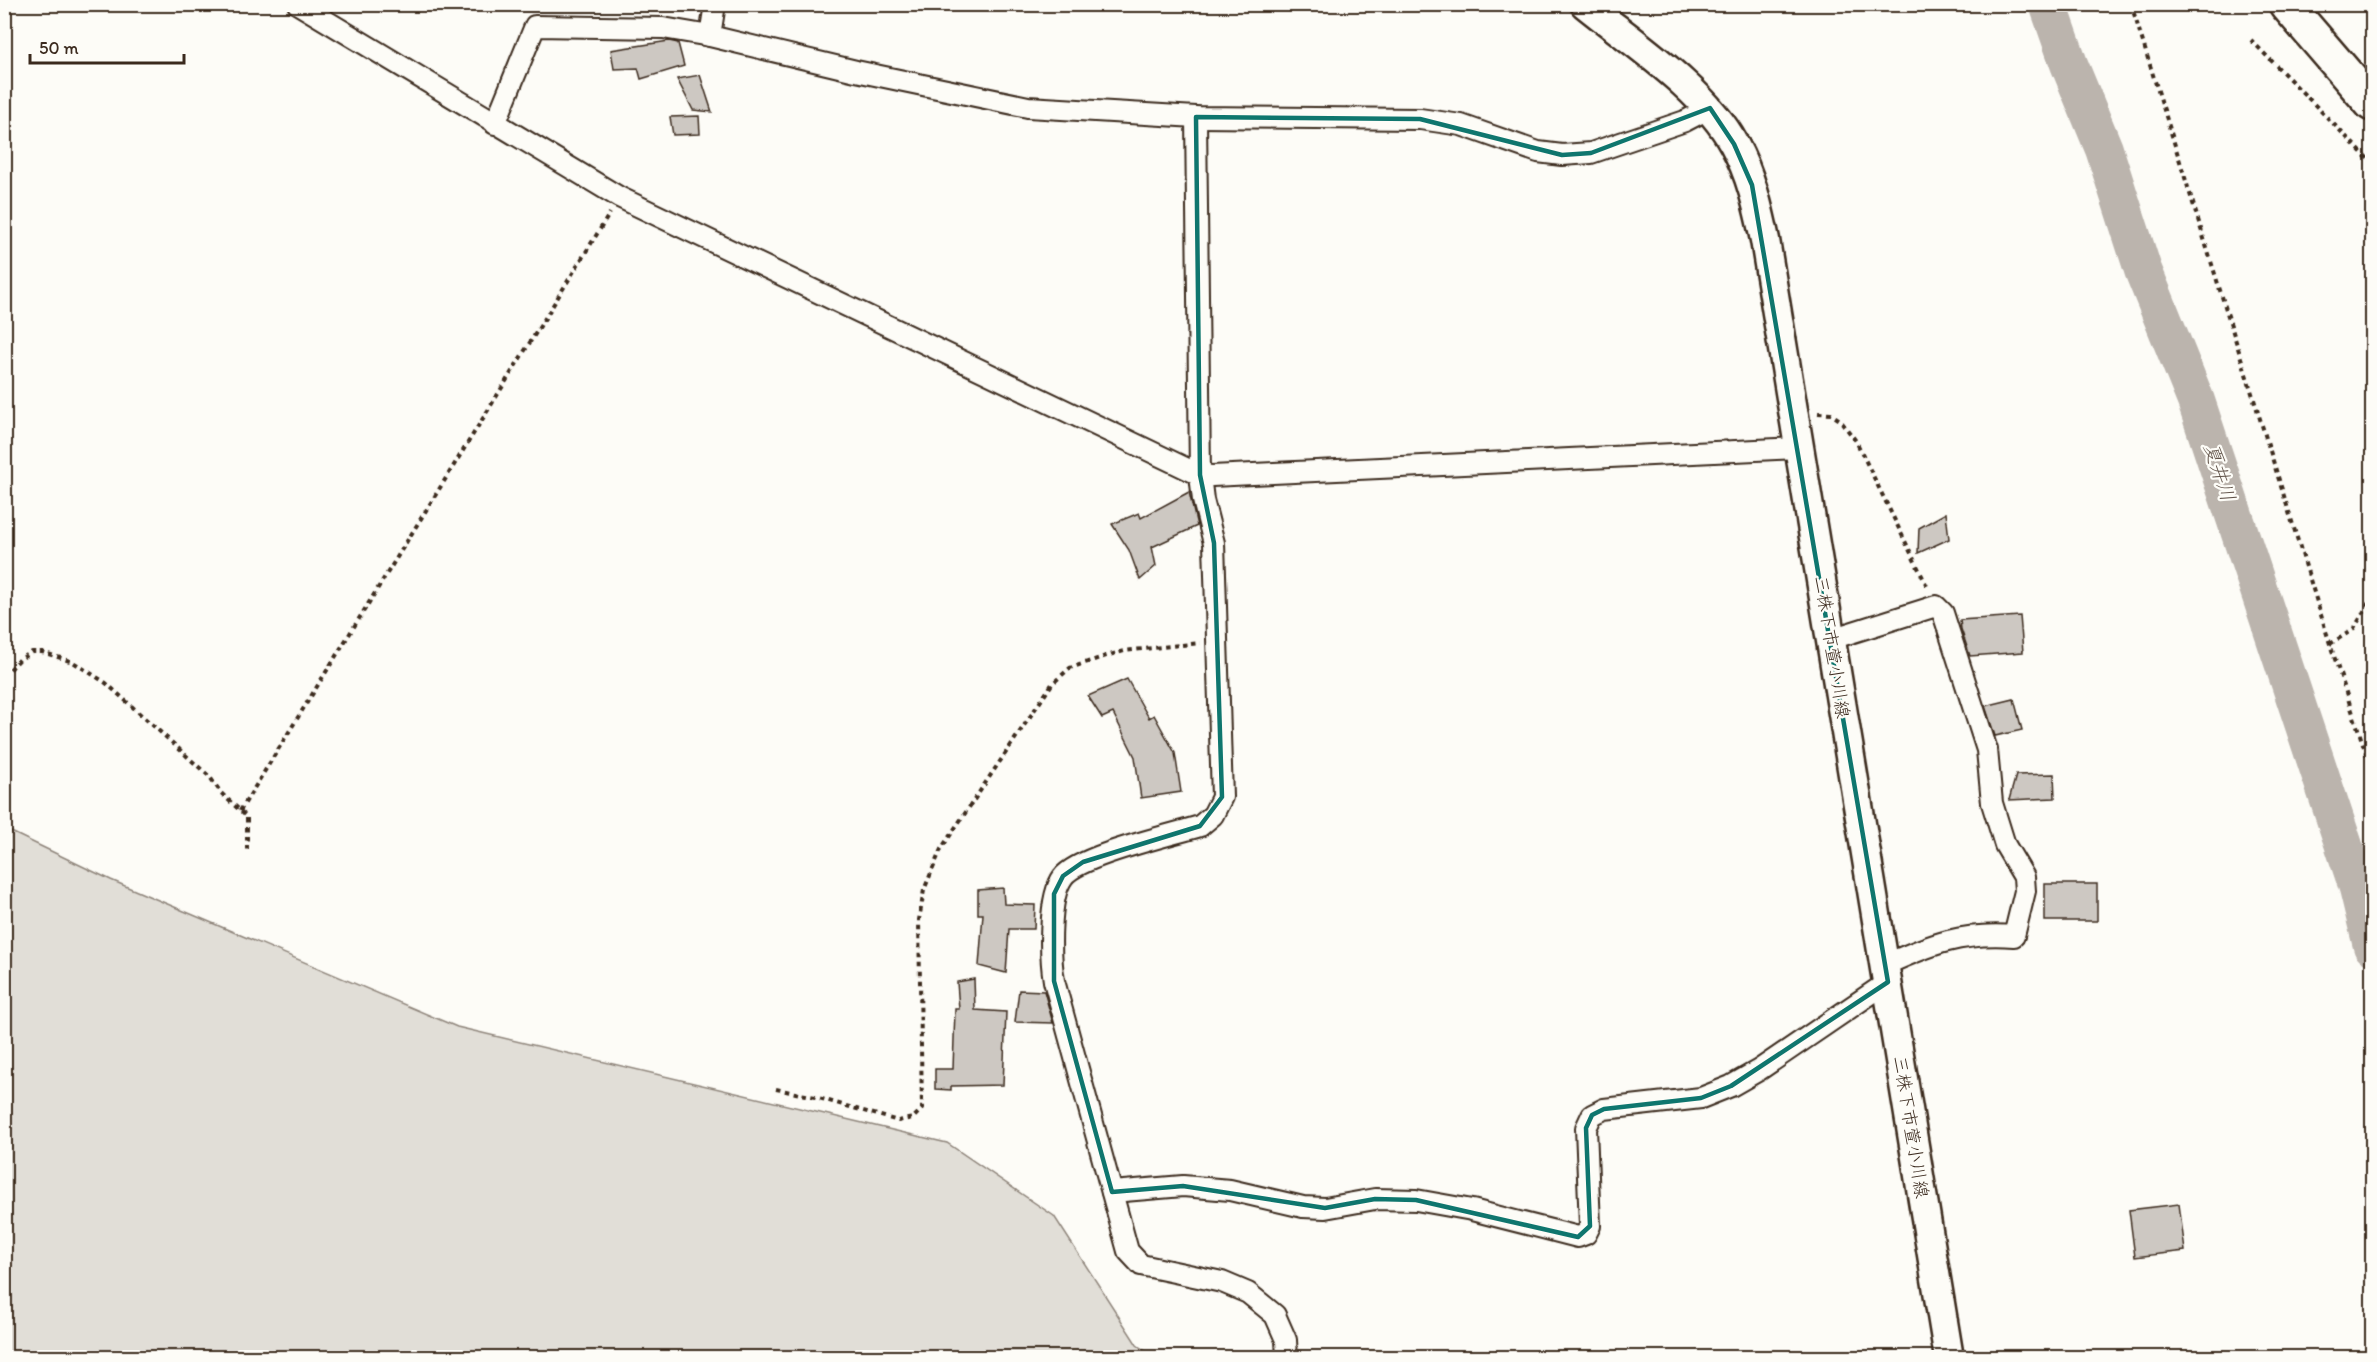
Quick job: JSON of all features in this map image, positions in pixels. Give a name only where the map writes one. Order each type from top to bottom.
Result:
[{"type":"highway","points":[[2286,4],[2373,104]]},
{"type":"main road","name":"三株下市萱小川線","points":[[1585,4],[1710,108],[1734,144],[1752,185],[1765,240],[1949,1358]]},
{"type":"street","points":[[298,4],[620,197],[1200,475],[1798,448]]},
{"type":"street","points":[[710,36],[715,4]]},
{"type":"street","points":[[495,124],[535,26],[663,28],[710,36],[856,71],[1028,107],[1196,129],[1375,117],[1420,119],[1461,125],[1530,148],[1562,155],[1591,153],[1685,121],[1710,108]]},
{"type":"street","points":[[1196,129],[1200,475],[1203,500],[1214,543],[1222,797],[1213,815],[1200,826],[1083,861],[1063,876],[1054,894],[1050,960],[1128,1251],[1141,1265],[1222,1282],[1248,1293],[1275,1315],[1286,1340],[1287,1358]]},
{"type":"street","points":[[1112,1192],[1183,1186],[1230,1190],[1303,1207],[1325,1208],[1375,1199],[1416,1200],[1472,1210],[1578,1237],[1586,1234],[1590,1226],[1586,1128],[1592,1115],[1604,1108],[1701,1098],[1731,1086],[1759,1070],[1914,951],[1964,936],[1986,934],[2014,936],[2025,891],[2024,877],[2005,845],[1992,803],[1987,750],[1943,614],[1936,606],[1831,639]]},
{"type":"path","points":[[2131,4],[2330,644],[2373,771]]},
{"type":"path","points":[[2251,40],[2373,163]]},
{"type":"path","points":[[240,811],[620,197]]},
{"type":"path","points":[[1794,417],[1822,412],[1831,414],[1840,420],[1851,434],[1936,606]]},
{"type":"path","points":[[2330,644],[2354,629],[2373,597]]},
{"type":"path","points":[[776,1089],[815,1097],[898,1121],[914,1118],[922,1108],[919,920],[924,890],[941,849],[1052,684],[1070,668],[1124,651],[1218,641]]},
{"type":"path","points":[[4,676],[20,659],[32,652],[42,652],[72,662],[106,683],[210,777],[221,793],[247,817],[247,854]]},
{"type":"highlighted area","points":[[1710,108],[1734,144],[1752,185],[1888,982],[1731,1086],[1701,1098],[1604,1109],[1592,1115],[1586,1128],[1590,1226],[1578,1237],[1416,1200],[1375,1199],[1325,1208],[1183,1186],[1112,1192],[1054,981],[1054,894],[1063,876],[1083,862],[1200,826],[1222,797],[1214,543],[1200,475],[1196,117],[1420,119],[1562,155],[1591,153]]},
{"type":"shaded area","points":[[5,829],[111,880],[457,1027],[947,1143],[1054,1216],[1137,1345],[1154,1357],[5,1357]]},
{"type":"building","points":[[669,41],[678,43],[684,66],[641,79],[638,68],[614,69],[611,50]]},
{"type":"building","points":[[700,75],[712,112],[693,110],[677,79]]},
{"type":"building","points":[[699,116],[700,134],[673,135],[670,117]]},
{"type":"building","points":[[1189,492],[1197,526],[1152,547],[1156,566],[1140,580],[1129,550],[1112,524],[1139,513],[1141,518]]},
{"type":"building","points":[[1946,513],[1949,539],[1918,553],[1919,528]]},
{"type":"building","points":[[2020,616],[2023,652],[1970,656],[1960,620]]},
{"type":"building","points":[[1127,679],[1149,718],[1154,715],[1175,753],[1181,792],[1141,798],[1135,757],[1113,713],[1102,718],[1088,696]]},
{"type":"building","points":[[2014,699],[2022,730],[1995,736],[1985,706]]},
{"type":"building","points":[[2054,774],[2055,798],[2009,800],[2016,775]]},
{"type":"building","points":[[2045,884],[2097,884],[2097,921],[2045,921]]},
{"type":"building","points":[[1003,888],[1004,904],[1035,905],[1034,929],[1009,929],[1006,973],[979,966],[983,914],[978,914],[978,890]]},
{"type":"building","points":[[974,979],[975,1010],[1006,1012],[1003,1085],[951,1086],[951,1090],[935,1089],[935,1069],[953,1069],[955,1009],[959,1009],[957,982]]},
{"type":"building","points":[[1019,990],[1044,991],[1053,1023],[1015,1022]]},
{"type":"building","points":[[2179,1204],[2185,1251],[2135,1257],[2129,1210]]},
{"type":"waterway","name":"夏井川","points":[[2048,4],[2069,64],[2104,149],[2143,270],[2196,401],[2358,888],[2372,946]]}]
